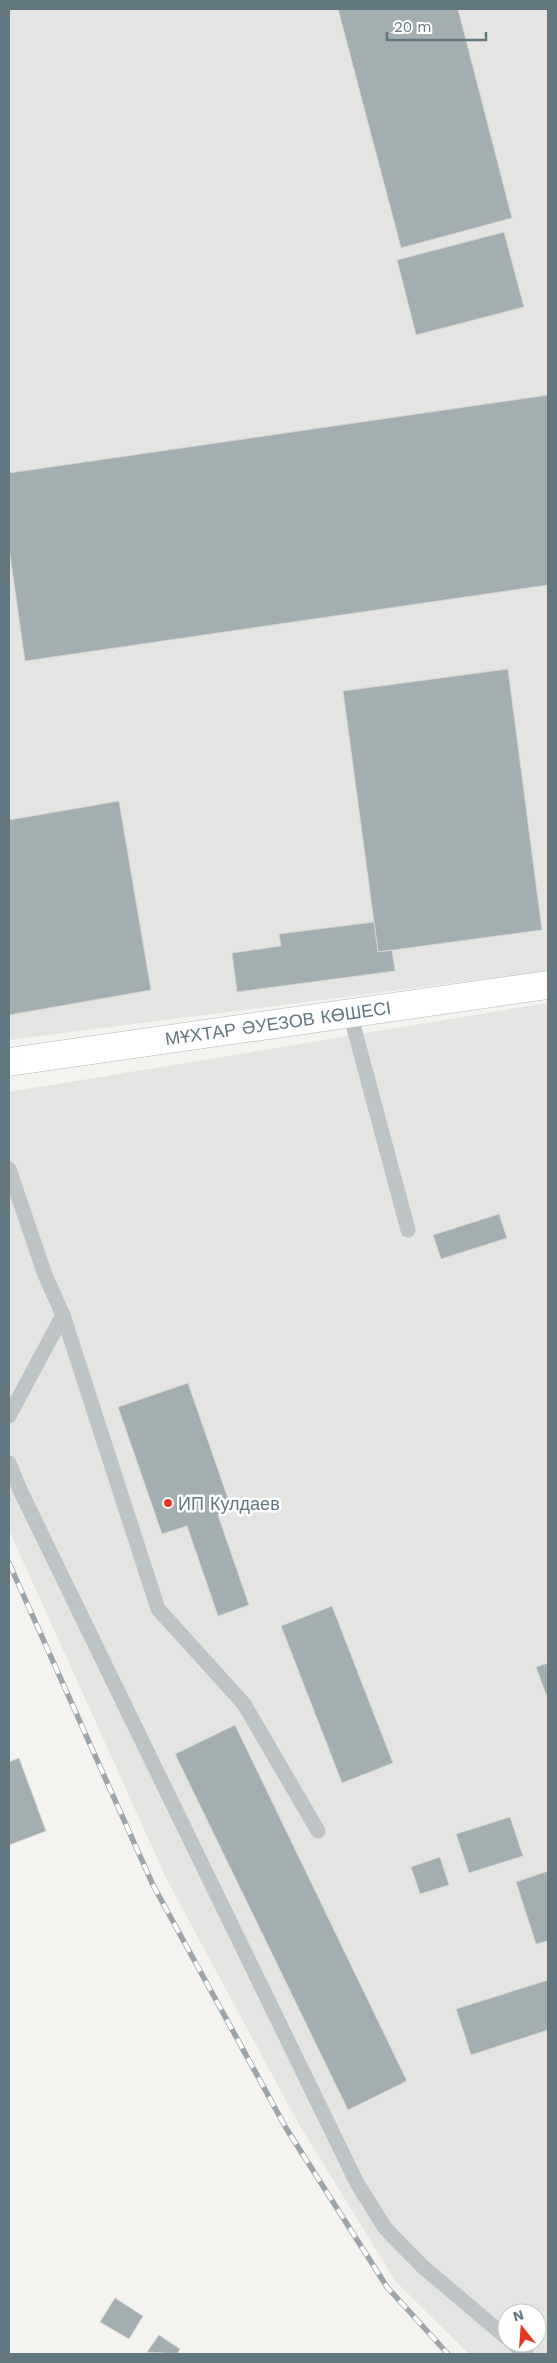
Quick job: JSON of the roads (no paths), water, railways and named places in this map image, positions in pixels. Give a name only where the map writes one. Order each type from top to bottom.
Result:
[{"type":"street","name":"МҰХТАР ӘУЕЗОВ КӨШЕСІ","points":[[9,1062],[548,985]]},
{"type":"lane","points":[[350,1013],[408,1230]]},
{"type":"lane","points":[[9,1169],[45,1274],[62,1315],[158,1609],[244,1704],[318,1831]]},
{"type":"lane","points":[[9,1416],[62,1315]]},
{"type":"lane","points":[[9,1463],[20,1490],[356,2183],[385,2228],[422,2266],[497,2330]]},
{"type":"railway","points":[[9,1563],[153,1885],[286,2128],[387,2287],[448,2354]]},
{"type":"place","name":"ИП Кулдаев","points":[[168,1503]]}]
